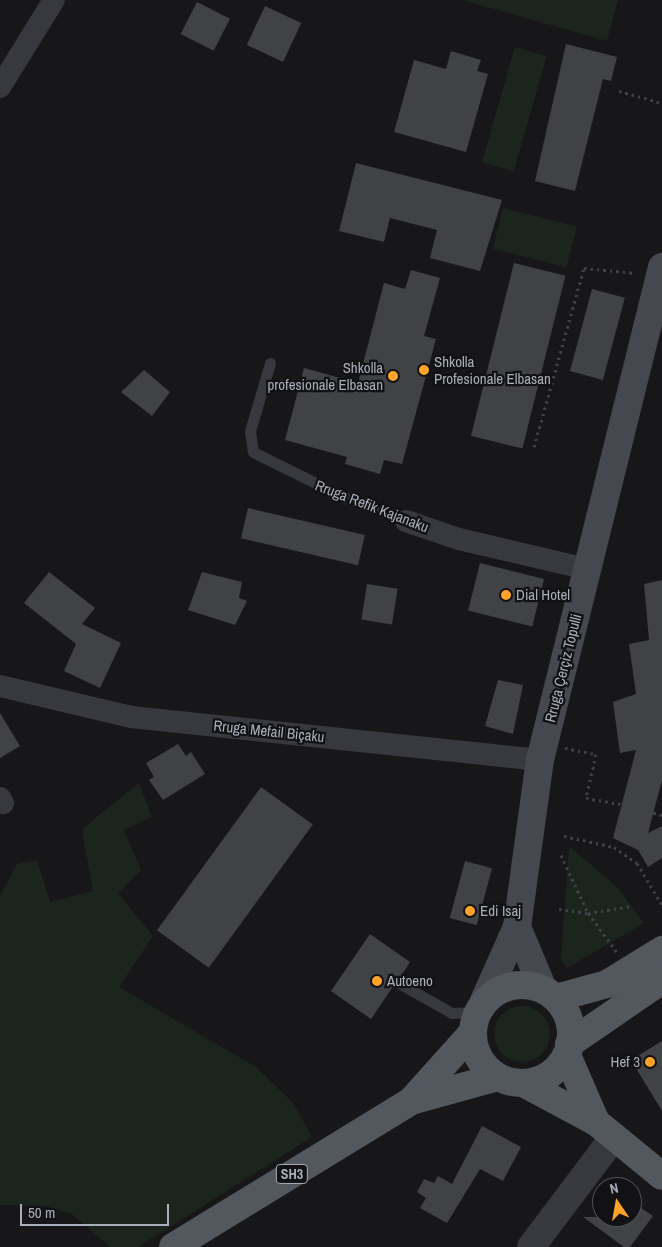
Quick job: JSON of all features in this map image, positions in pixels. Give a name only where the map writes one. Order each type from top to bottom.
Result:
[{"type":"main road","name":"Rruga Çerçiz Topulli","points":[[517,927],[542,752],[587,569],[653,342],[651,270]]},
{"type":"main road","points":[[517,927],[550,994],[568,1019],[568,1049],[605,1130]]},
{"type":"main road","points":[[517,927],[479,1015],[480,1058],[510,1080],[605,1130],[662,1176]]},
{"type":"main road","points":[[550,994],[607,984],[662,950]]},
{"type":"main road","points":[[568,1049],[662,980]]},
{"type":"main road","name":"SH3","points":[[411,1101],[500,989],[516,985],[550,994]]},
{"type":"main road","name":"SH3","points":[[173,1247],[411,1101],[510,1080],[550,1075],[568,1049]]},
{"type":"street","points":[[0,87],[54,0]]},
{"type":"street","name":"Rruga Refik Kajanaku","points":[[406,521],[459,539],[587,569]]},
{"type":"street","name":"Rruga Mefail Biçaku","points":[[0,686],[131,717],[542,752]]},
{"type":"street","points":[[531,1247],[605,1130]]},
{"type":"lane","name":"Rruga Refik Kajanaku","points":[[270,363],[250,431],[253,452],[346,498],[406,521]]},
{"type":"lane","points":[[397,982],[452,1013],[479,1015]]},
{"type":"path","points":[[619,91],[662,103]]},
{"type":"path","points":[[534,447],[584,268],[651,270]]},
{"type":"path","points":[[542,752],[596,754],[586,798],[621,804]]},
{"type":"path","points":[[647,811],[662,815]]},
{"type":"path","points":[[564,836],[614,847],[637,863],[662,905]]},
{"type":"path","points":[[562,855],[588,913],[618,952]]},
{"type":"path","points":[[558,909],[588,913],[631,906]]},
{"type":"shaded area","points":[[463,0],[618,0],[607,41]]},
{"type":"shaded area","points":[[515,47],[547,56],[514,171],[482,162]]},
{"type":"shaded area","points":[[503,208],[577,226],[567,267],[493,249]]},
{"type":"shaded area","points":[[139,783],[152,817],[124,830],[141,870],[118,893],[153,936],[119,987],[256,1067],[293,1103],[312,1137],[138,1247],[110,1247],[72,1214],[46,1206],[0,1205],[0,896],[17,864],[37,860],[50,902],[93,891],[82,829]]},
{"type":"shaded area","points":[[569,846],[617,887],[644,923],[567,968],[561,960]]},
{"type":"shaded area","points":[[522,1006],[533,1008],[542,1014],[548,1023],[550,1034],[548,1045],[542,1054],[533,1060],[522,1062],[511,1060],[502,1054],[496,1045],[494,1034],[496,1023],[502,1014],[511,1008]]},
{"type":"building","points":[[197,2],[230,19],[214,51],[181,34]]},
{"type":"building","points":[[265,6],[301,23],[283,62],[247,45]]},
{"type":"building","points":[[566,44],[617,57],[611,81],[603,79],[575,191],[535,181]]},
{"type":"building","points":[[451,51],[481,60],[477,71],[488,74],[466,152],[394,132],[414,60],[446,69]]},
{"type":"building","points":[[356,163],[502,200],[480,271],[430,258],[437,230],[390,218],[384,242],[339,231]]},
{"type":"building","name":"Shkolla profesionale Elbasan","points":[[514,263],[565,276],[522,449],[471,436]]},
{"type":"building","name":"Shkolla profesionale Elbasan","points":[[411,270],[440,278],[424,336],[436,339],[402,464],[384,460],[380,474],[345,464],[347,457],[285,440],[304,368],[358,383],[384,283],[405,289]]},
{"type":"building","points":[[592,289],[625,298],[603,380],[570,371]]},
{"type":"building","points":[[144,370],[170,392],[152,416],[121,392]]},
{"type":"building","points":[[248,508],[365,535],[358,565],[241,538]]},
{"type":"building","name":"Dial Hotel","points":[[480,563],[544,579],[532,627],[468,611]]},
{"type":"building","points":[[49,572],[95,608],[82,624],[121,643],[100,688],[64,671],[76,644],[24,603]]},
{"type":"building","points":[[202,572],[242,582],[239,598],[247,601],[235,625],[188,610]]},
{"type":"building","points":[[662,580],[662,780],[648,833],[662,826],[662,858],[648,867],[638,850],[613,838],[636,750],[620,753],[613,702],[636,694],[629,644],[649,640],[644,584]]},
{"type":"building","points":[[367,584],[398,589],[392,624],[361,620]]},
{"type":"building","points":[[498,680],[523,685],[513,734],[485,726]]},
{"type":"building","points":[[0,713],[20,746],[0,758]]},
{"type":"building","points":[[178,744],[186,756],[191,752],[205,774],[163,800],[149,780],[154,777],[146,763]]},
{"type":"building","points":[[261,787],[313,825],[209,968],[157,930]]},
{"type":"building","points":[[465,861],[492,868],[477,925],[450,918]]},
{"type":"building","points":[[370,934],[410,962],[401,976],[391,978],[392,988],[371,1019],[331,991]]},
{"type":"building","points":[[662,1041],[662,1111],[631,1060]]},
{"type":"building","points":[[482,1126],[521,1147],[503,1181],[480,1169],[447,1223],[420,1208],[426,1198],[417,1192],[424,1179],[434,1183],[438,1176],[452,1184]]},
{"type":"building","points":[[642,1209],[653,1216],[630,1247],[624,1247],[597,1227],[642,1227]]},
{"type":"building","points":[[583,1217],[592,1217],[592,1224]]},
{"type":"place","name":"Shkolla Profesionale Elbasan","points":[[424,370]]},
{"type":"place","name":"Shkolla profesionale Elbasan","points":[[393,376]]},
{"type":"place","name":"Dial Hotel","points":[[506,595]]},
{"type":"place","name":"Edi Isaj","points":[[470,911]]},
{"type":"place","name":"Autoeno","points":[[377,981]]},
{"type":"place","name":"Hef 3","points":[[650,1062]]}]
